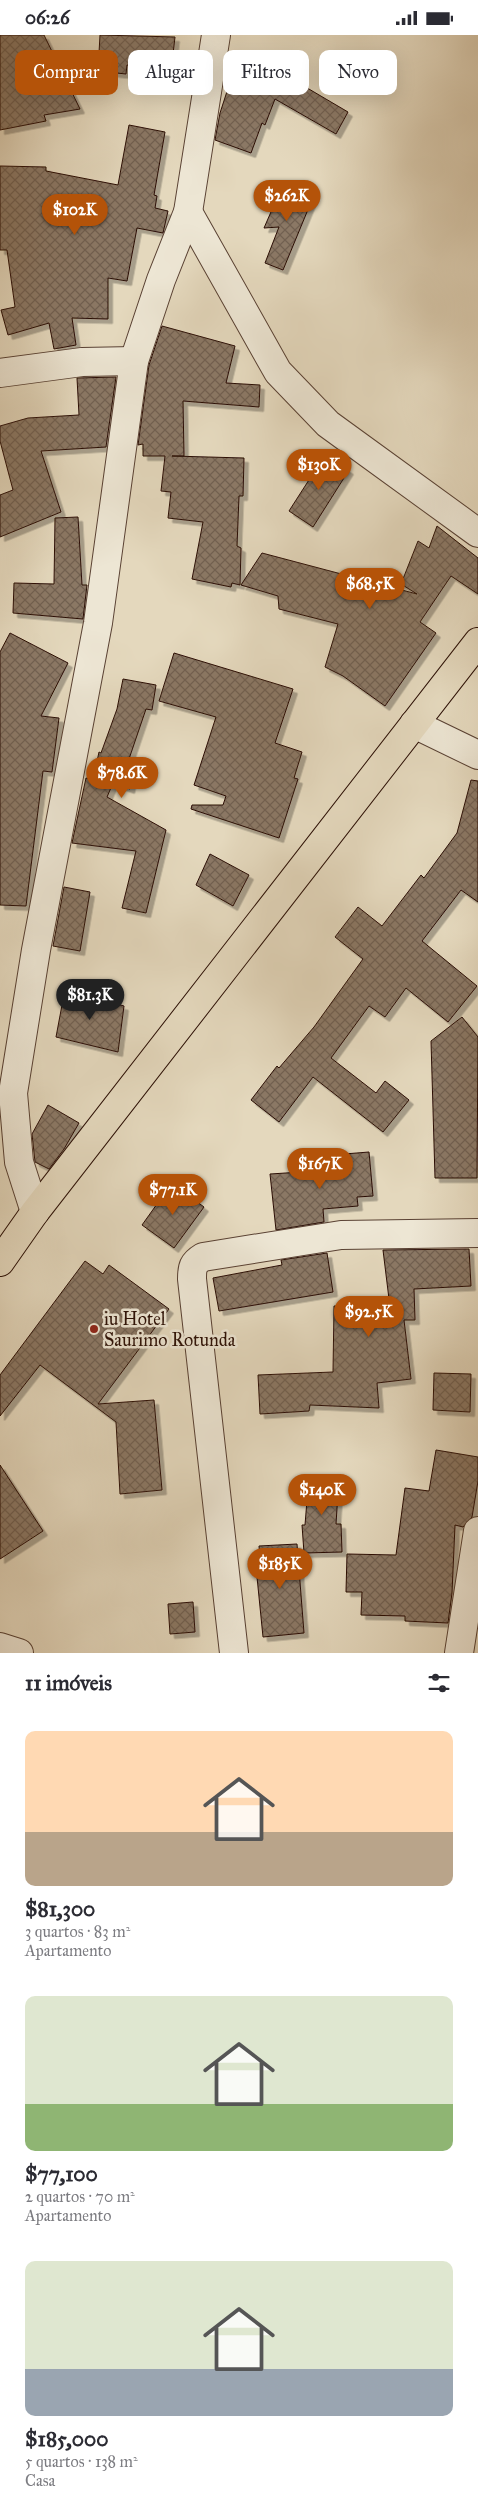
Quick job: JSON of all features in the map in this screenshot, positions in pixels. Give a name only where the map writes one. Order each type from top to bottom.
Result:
[{"type":"main road","points":[[0,1262],[34,1212],[478,642]]},
{"type":"street","points":[[34,1212],[19,1162],[13,1093],[36,950],[98,623],[134,361],[161,280],[188,212],[216,35]]},
{"type":"street","points":[[188,212],[278,372],[328,424],[478,533]]},
{"type":"street","points":[[0,373],[82,362],[134,361]]},
{"type":"street","points":[[414,724],[478,755]]},
{"type":"street","points":[[234,1653],[192,1279],[192,1268],[195,1261],[203,1257],[341,1235],[478,1233]]},
{"type":"street","points":[[459,1653],[478,1531]]},
{"type":"street","points":[[0,1647],[19,1653]]},
{"type":"building","points":[[0,35],[44,35],[51,50],[15,50],[15,95],[73,95],[80,109],[44,115],[46,121],[0,130]]},
{"type":"building","points":[[100,35],[175,37],[173,50],[128,50],[126,74],[118,73],[118,50],[99,50]]},
{"type":"building","points":[[309,89],[348,112],[336,134],[275,99],[265,125],[262,123],[251,153],[215,140],[226,95],[309,95]]},
{"type":"building","points":[[129,125],[165,132],[154,195],[157,196],[155,208],[168,211],[163,233],[137,228],[127,281],[108,278],[108,319],[72,318],[76,345],[54,349],[49,323],[8,335],[1,310],[15,307],[7,250],[0,250],[0,166],[46,167],[46,171],[118,185]]},
{"type":"building","points":[[284,182],[314,195],[283,270],[265,263],[279,227],[264,228]]},
{"type":"building","points":[[162,326],[235,346],[226,383],[260,385],[259,407],[183,401],[184,456],[172,456],[244,458],[243,496],[239,496],[237,546],[241,548],[240,585],[232,583],[231,587],[192,579],[203,522],[168,518],[171,492],[161,491],[165,456],[143,456],[143,444],[138,445],[149,365]]},
{"type":"building","points":[[116,377],[106,447],[41,451],[61,512],[0,537],[0,495],[13,490],[0,441],[0,426],[28,418],[79,415],[77,378]]},
{"type":"building","points":[[325,455],[349,470],[313,527],[289,511]]},
{"type":"building","points":[[78,517],[82,585],[87,585],[83,619],[13,613],[14,583],[54,584],[55,518]]},
{"type":"building","points":[[437,526],[478,558],[478,594],[451,576],[420,622],[436,633],[385,706],[343,676],[325,667],[338,624],[279,609],[278,596],[241,585],[262,553],[417,594],[401,584],[418,541],[429,548]]},
{"type":"building","points":[[10,633],[68,663],[41,716],[59,718],[52,772],[43,771],[26,906],[0,905],[0,652]]},
{"type":"building","points":[[174,653],[293,689],[275,743],[302,752],[294,778],[298,779],[279,838],[191,809],[192,805],[223,805],[226,796],[194,785],[216,717],[159,701]]},
{"type":"building","points":[[123,679],[156,685],[152,710],[146,709],[129,759],[136,761],[130,789],[113,783],[107,797],[166,830],[146,913],[122,908],[136,851],[72,843],[86,778],[93,780],[99,752],[101,753],[117,709]]},
{"type":"building","points":[[471,780],[478,781],[478,902],[461,890],[422,941],[477,986],[448,1022],[406,988],[385,1017],[369,1006],[331,1058],[376,1093],[385,1081],[409,1100],[383,1132],[313,1077],[279,1122],[251,1100],[277,1066],[279,1068],[314,1027],[363,959],[335,937],[358,907],[382,926],[421,875],[424,878],[457,833]]},
{"type":"building","points":[[210,854],[249,875],[233,906],[196,885]]},
{"type":"building","points":[[64,887],[90,892],[80,951],[53,946]]},
{"type":"building","points":[[65,989],[124,1006],[118,1052],[56,1037]]},
{"type":"building","points":[[462,1017],[478,1037],[477,1178],[435,1178],[431,1041]]},
{"type":"building","points":[[48,1105],[79,1123],[64,1149],[49,1169],[35,1162],[32,1134]]},
{"type":"building","points":[[369,1152],[373,1196],[357,1197],[358,1206],[323,1209],[324,1222],[276,1230],[270,1174],[333,1170],[332,1155]]},
{"type":"building","points":[[172,1183],[204,1207],[174,1248],[142,1225]]},
{"type":"building","points":[[469,1249],[471,1286],[414,1289],[415,1320],[404,1320],[411,1379],[377,1383],[379,1408],[310,1405],[309,1411],[260,1414],[258,1375],[333,1372],[334,1306],[384,1307],[383,1299],[389,1299],[383,1250]]},
{"type":"building","points":[[327,1253],[333,1292],[219,1311],[213,1278],[282,1265],[281,1260]]},
{"type":"building","name":"iu Hotel Saurimo Rotunda","points":[[85,1261],[103,1274],[109,1265],[169,1309],[98,1404],[154,1400],[162,1490],[120,1494],[116,1422],[40,1365],[0,1416],[0,1375]]},
{"type":"building","points":[[434,1373],[471,1374],[470,1412],[433,1410]]},
{"type":"building","points":[[436,1450],[478,1457],[478,1481],[472,1517],[463,1527],[455,1525],[452,1593],[448,1623],[405,1621],[405,1616],[361,1615],[362,1592],[346,1592],[347,1554],[396,1555],[405,1488],[429,1491]]},
{"type":"building","points":[[0,1465],[43,1531],[0,1559]]},
{"type":"building","points":[[309,1475],[339,1477],[336,1524],[341,1524],[342,1552],[304,1553],[302,1525],[305,1525]]},
{"type":"building","points":[[297,1544],[304,1633],[263,1637],[255,1557],[260,1557],[259,1546]]},
{"type":"building","points":[[193,1602],[195,1632],[170,1634],[168,1604]]},
{"type":"place","name":"iu Hotel Saurimo Rotunda","points":[[94,1329]]}]
